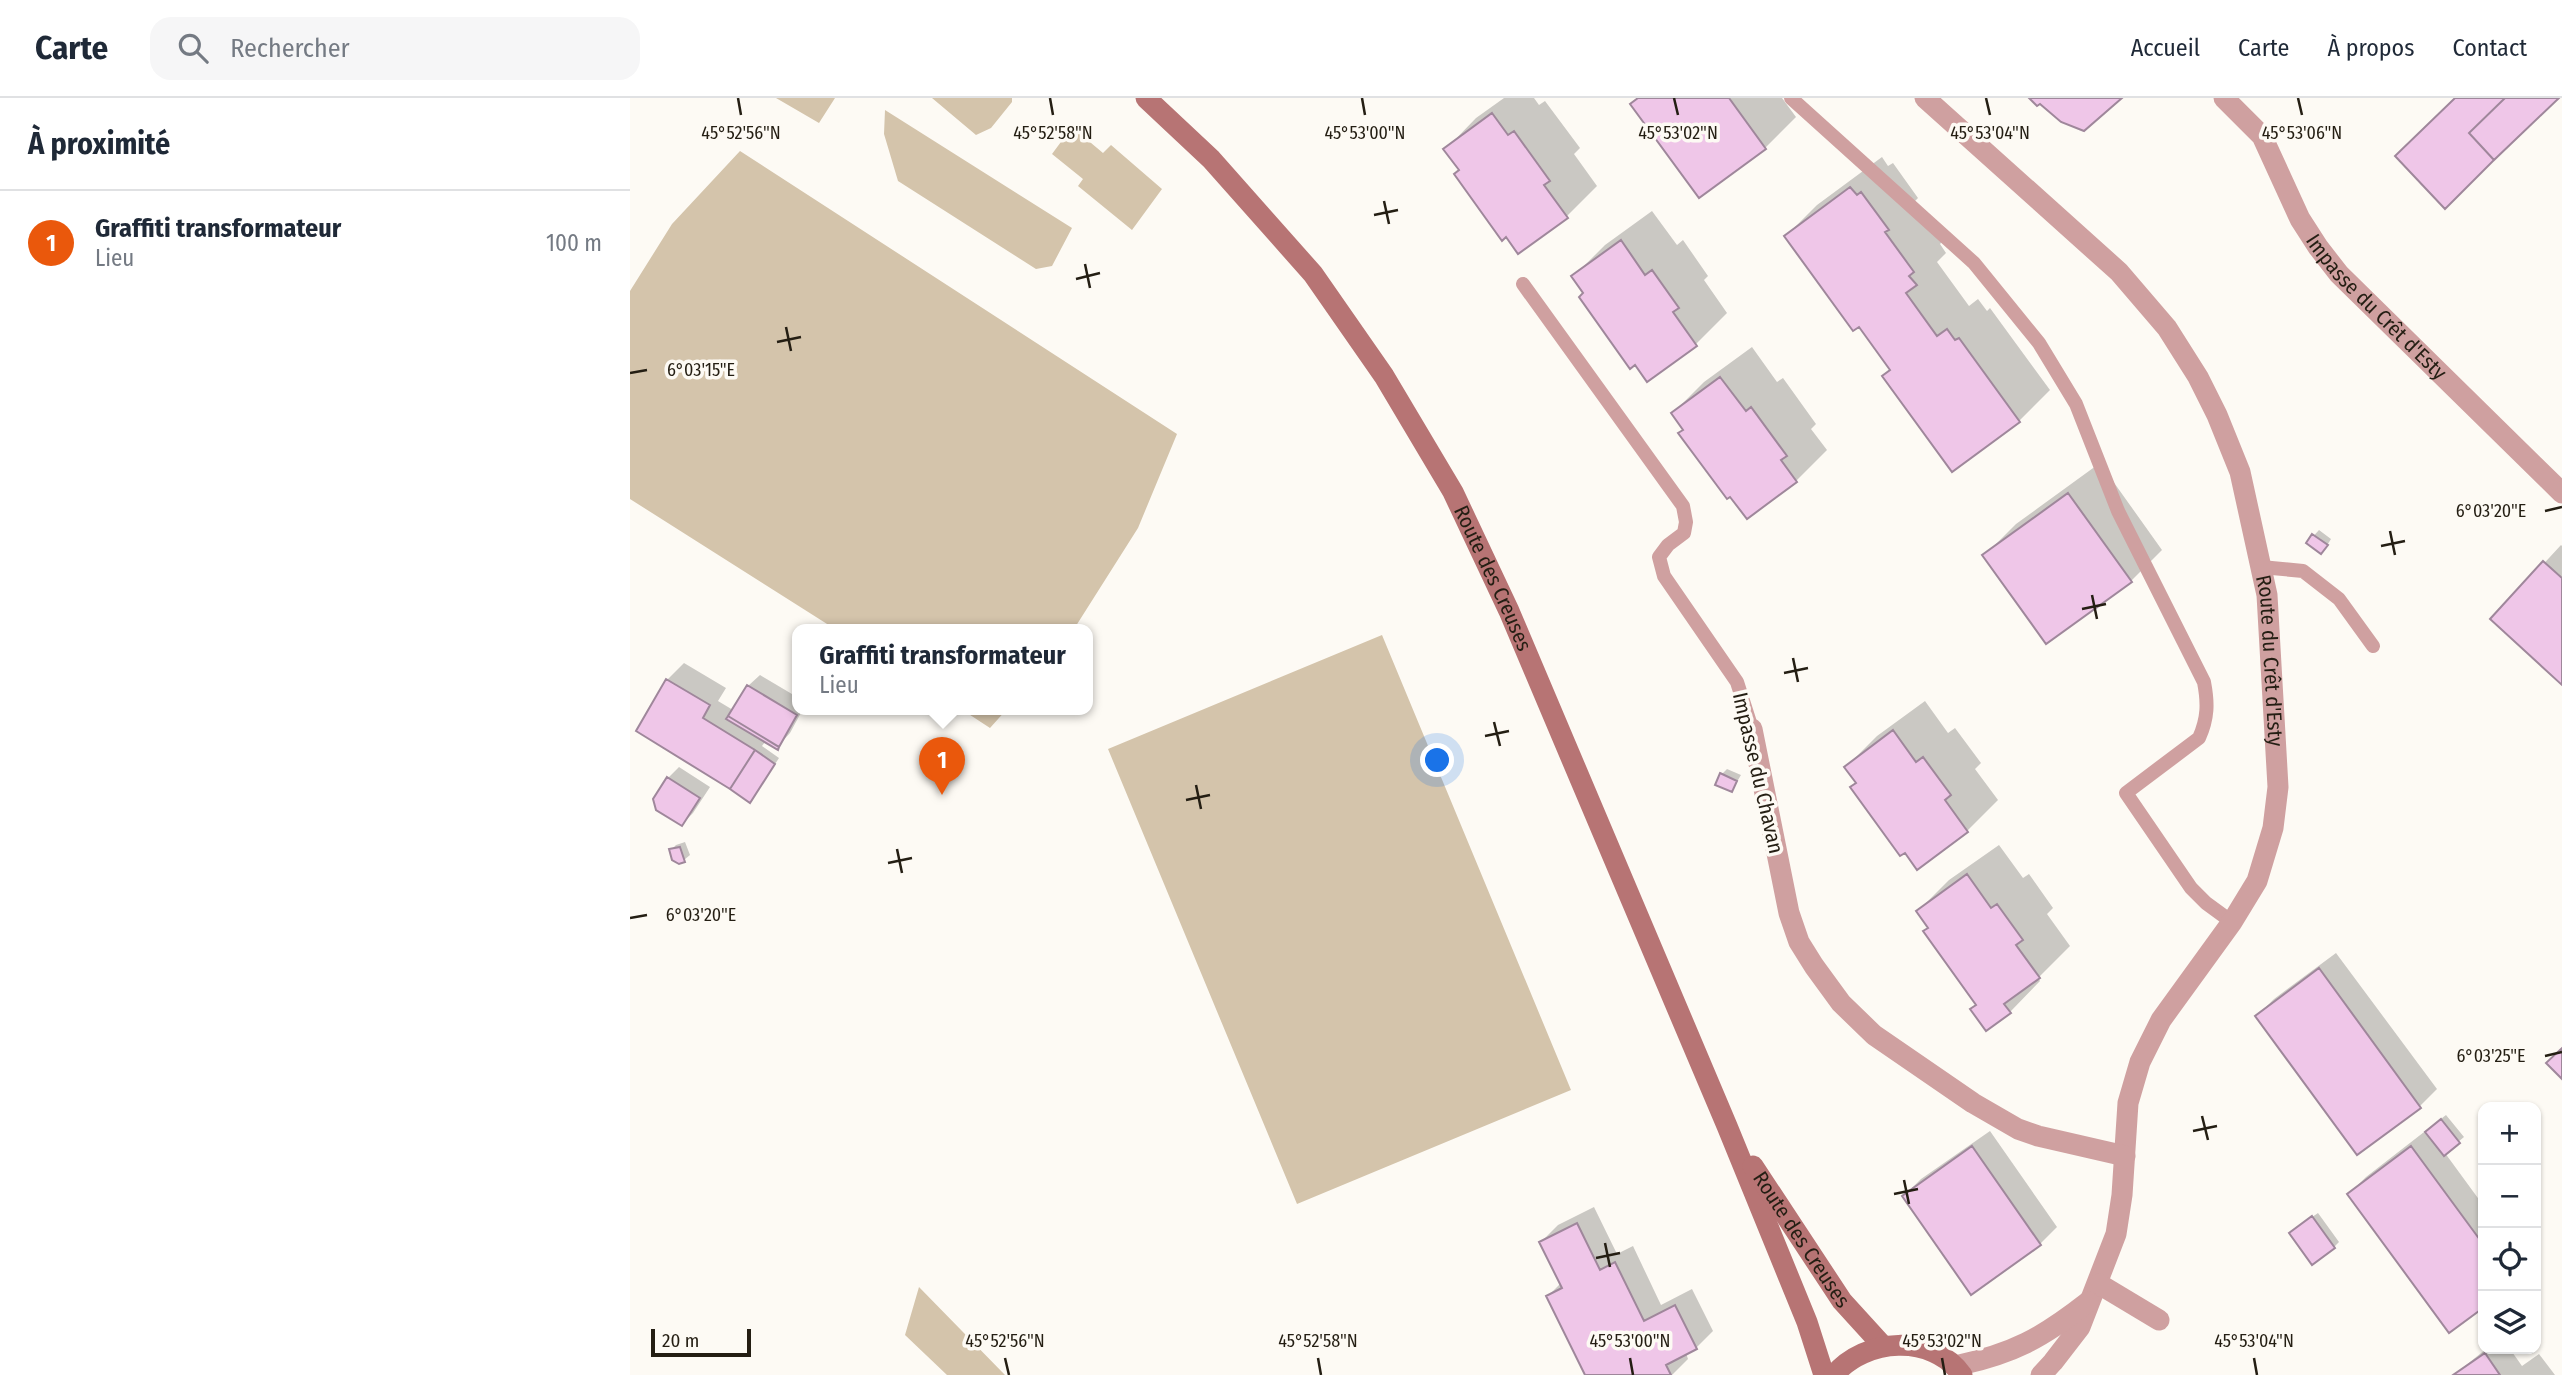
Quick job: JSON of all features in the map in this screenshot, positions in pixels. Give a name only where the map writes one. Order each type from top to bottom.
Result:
[{"type":"main road","name":"Route des Creuses","points":[[1146,98],[1211,159],[1313,274],[1384,376],[1453,492],[1509,611],[1727,1126],[1807,1322],[1824,1375]]},
{"type":"main road","name":"Route des Creuses","points":[[1727,1126],[1842,1301],[1883,1346]]},
{"type":"main road","points":[[1834,1375],[1841,1366],[1861,1353],[1883,1346],[1909,1345],[1934,1353],[1959,1371]]},
{"type":"street","name":"Route du Crêt d'Esty","points":[[1925,98],[2119,272],[2167,328],[2198,377],[2240,472],[2267,595],[2278,787],[2273,828],[2257,881],[2232,922],[2161,1020],[2140,1062],[2128,1102],[2122,1195],[2116,1234],[2080,1326],[2040,1375]]},
{"type":"street","name":"Impasse du Crêt d'Esty","points":[[2224,98],[2262,136],[2300,219],[2339,274],[2562,493]]},
{"type":"street","name":"Impasse du Chavan","points":[[1752,729],[1789,913],[1799,942],[1841,1003],[1874,1035],[1973,1103],[2018,1129],[2125,1156]]},
{"type":"street","points":[[1959,1371],[2025,1345],[2093,1293],[2159,1320]]},
{"type":"lane","points":[[1791,98],[1974,264],[2039,343],[2076,404],[2118,510],[2204,682],[2208,707],[2199,737],[2126,793],[2191,888],[2232,922]]},
{"type":"lane","name":"Impasse du Chavan","points":[[1523,284],[1683,506],[1686,523],[1684,533],[1668,545],[1659,557],[1664,576],[1737,682],[1752,729]]},
{"type":"lane","points":[[2261,567],[2303,571],[2339,598],[2373,646]]},
{"type":"shaded area","points":[[776,98],[835,98],[819,123]]},
{"type":"shaded area","points":[[932,98],[1012,98],[1012,102],[991,128],[976,135]]},
{"type":"shaded area","points":[[885,110],[1072,228],[1052,266],[1036,269],[898,181],[884,134]]},
{"type":"shaded area","points":[[1072,127],[1103,153],[1111,145],[1162,189],[1132,230],[1078,186],[1083,179],[1052,154]]},
{"type":"shaded area","points":[[740,151],[1177,434],[1138,528],[1077,624],[827,624],[630,499],[630,291],[672,224]]},
{"type":"shaded area","points":[[1382,635],[1571,1090],[1297,1204],[1108,749]]},
{"type":"shaded area","points":[[970,715],[1002,715],[990,728]]},
{"type":"shaded area","points":[[919,1287],[1005,1375],[947,1375],[905,1335]]},
{"type":"building","points":[[1638,98],[1729,98],[1766,149],[1699,198],[1630,104]]},
{"type":"building","points":[[2029,98],[2122,98],[2084,131],[2061,122]]},
{"type":"building","points":[[2455,98],[2505,98],[2469,133],[2494,160],[2445,209],[2395,156]]},
{"type":"building","points":[[2505,98],[2559,98],[2494,160],[2469,133]]},
{"type":"building","points":[[1492,113],[1508,135],[1514,131],[1550,181],[1544,185],[1568,218],[1518,254],[1506,237],[1502,241],[1454,174],[1459,170],[1443,149]]},
{"type":"building","points":[[1850,187],[1857,195],[1861,192],[1889,230],[1885,232],[1914,272],[1909,276],[1917,285],[1906,293],[1937,336],[1947,329],[1955,340],[1959,338],[2020,422],[1952,472],[1882,376],[1890,370],[1859,327],[1853,331],[1784,236]]},
{"type":"building","points":[[1621,240],[1645,275],[1652,270],[1679,308],[1673,312],[1697,346],[1647,382],[1635,365],[1630,369],[1579,297],[1583,293],[1571,276]]},
{"type":"building","points":[[1720,377],[1746,411],[1751,407],[1787,456],[1781,460],[1797,482],[1747,519],[1730,497],[1727,499],[1678,433],[1683,430],[1671,413]]},
{"type":"building","points":[[2068,493],[2132,582],[2046,644],[1982,555]]},
{"type":"building","points":[[2312,534],[2328,545],[2321,554],[2306,543]]},
{"type":"building","points":[[2543,561],[2562,578],[2562,685],[2490,619]]},
{"type":"building","points":[[666,679],[710,705],[703,718],[755,750],[730,789],[636,731]]},
{"type":"building","points":[[747,685],[792,712],[792,715],[797,715],[779,747],[728,716]]},
{"type":"building","points":[[728,716],[779,747],[778,750],[726,719]]},
{"type":"building","points":[[1893,730],[1916,762],[1923,757],[1951,795],[1945,800],[1968,832],[1917,870],[1905,853],[1900,856],[1850,787],[1856,783],[1844,767]]},
{"type":"building","points":[[755,750],[775,764],[750,803],[730,789]]},
{"type":"building","points":[[1720,773],[1737,781],[1732,792],[1715,785]]},
{"type":"building","points":[[667,777],[700,798],[682,826],[656,810],[653,799]]},
{"type":"building","points":[[680,847],[685,862],[679,864],[672,860],[669,849]]},
{"type":"building","points":[[1967,874],[1991,908],[1997,904],[2023,940],[2016,945],[2040,978],[2004,1004],[2011,1013],[1986,1031],[1970,1009],[1976,1005],[1923,931],[1928,928],[1916,911]]},
{"type":"building","points":[[2319,968],[2421,1108],[2357,1155],[2255,1016]]},
{"type":"building","points":[[2562,1048],[2562,1079],[2546,1063]]},
{"type":"building","points":[[2441,1119],[2460,1143],[2444,1156],[2425,1132]]},
{"type":"building","points":[[1972,1146],[2041,1245],[1971,1295],[1902,1196]]},
{"type":"building","points":[[2411,1146],[2478,1237],[2478,1312],[2449,1333],[2347,1194]]},
{"type":"building","points":[[2312,1216],[2335,1248],[2312,1265],[2289,1233]]},
{"type":"building","points":[[1577,1223],[1600,1270],[1615,1262],[1644,1321],[1675,1305],[1697,1349],[1666,1365],[1671,1375],[1585,1375],[1546,1296],[1562,1288],[1539,1242]]},
{"type":"building","points":[[2486,1354],[2500,1375],[2453,1375]]},
{"type":"place","name":"Graffiti transformateur","points":[[942,795]]}]
